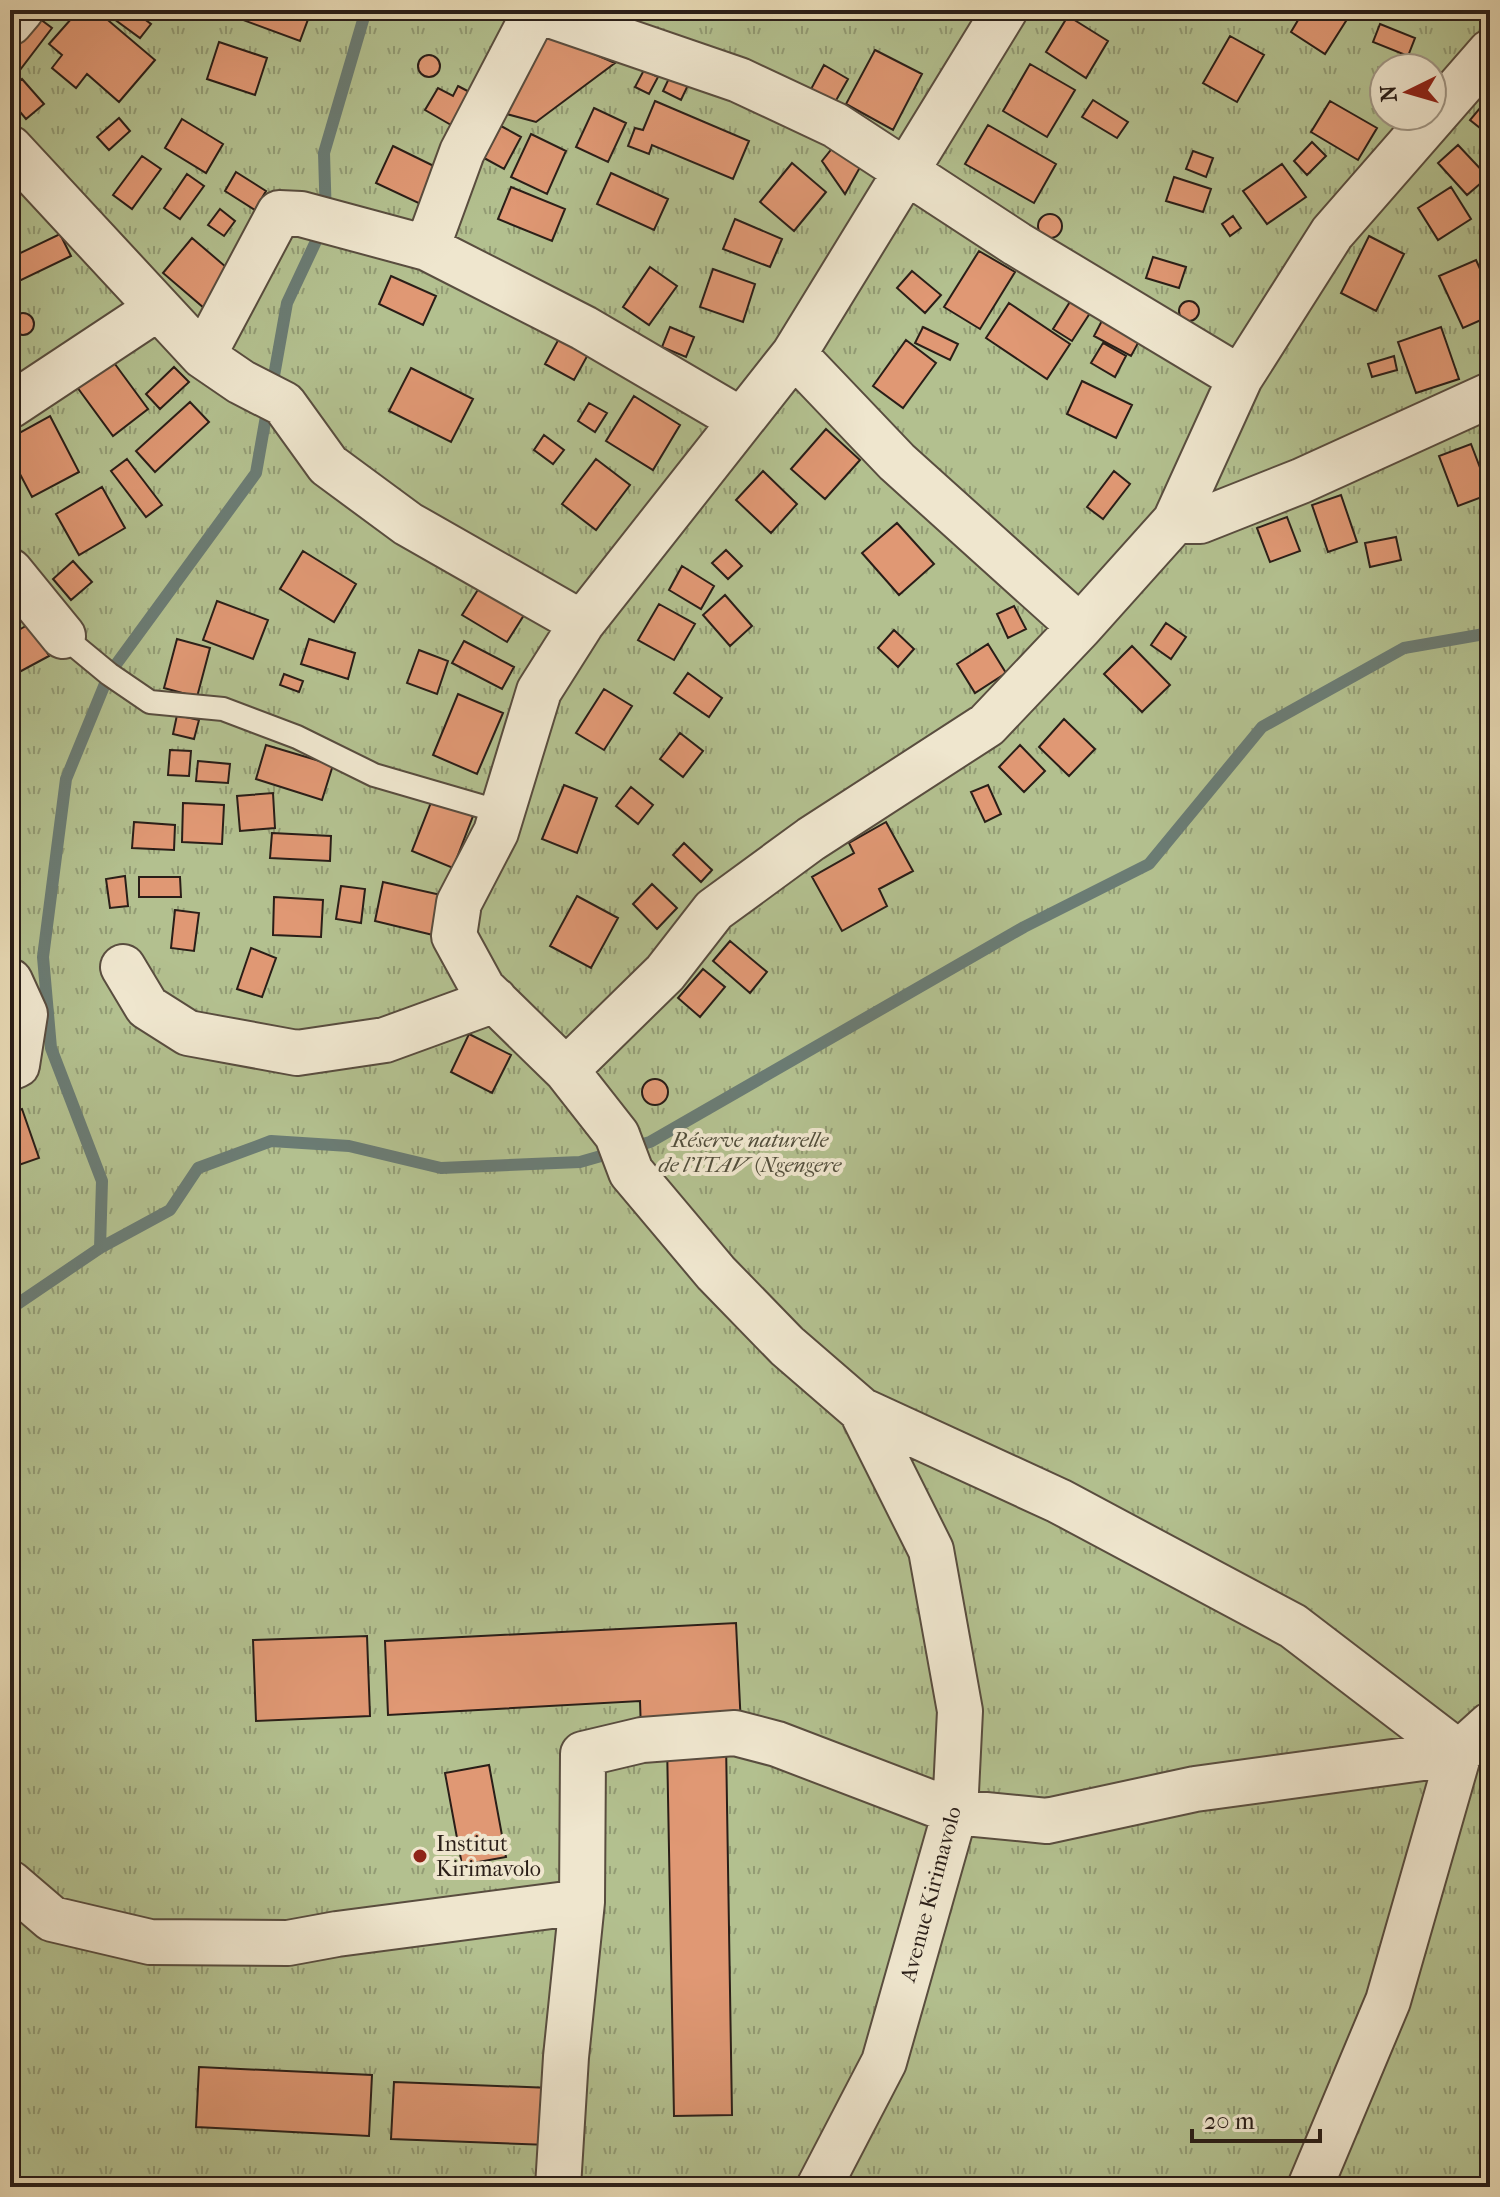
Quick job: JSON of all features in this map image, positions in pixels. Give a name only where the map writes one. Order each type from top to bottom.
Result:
[{"type":"street","points":[[10,23],[21,10]]},
{"type":"street","points":[[427,248],[462,152],[535,10],[739,80],[835,125],[1017,244],[1240,378]]},
{"type":"street","points":[[1005,10],[794,354],[582,623],[539,691],[496,832],[459,903],[454,936],[483,989],[566,1070],[624,1153],[726,1283],[787,1346],[861,1410],[1059,1501],[1293,1626],[1474,1739]]},
{"type":"street","points":[[566,1070],[665,973],[714,910],[811,839],[987,725],[1080,627],[1175,521],[1240,378],[1332,233],[1490,52]]},
{"type":"street","points":[[10,148],[203,356],[241,382],[284,404],[328,465],[408,524],[582,623]]},
{"type":"street","points":[[203,356],[279,213],[326,220],[427,248],[584,328],[741,420]]},
{"type":"street","points":[[10,406],[158,308]]},
{"type":"street","points":[[794,354],[897,462],[1080,627]]},
{"type":"street","points":[[1175,521],[1200,521],[1301,481],[1490,395]]},
{"type":"street","points":[[10,571],[63,636]]},
{"type":"street","points":[[123,967],[147,1007],[188,1033],[297,1053],[385,1040],[495,1000]]},
{"type":"street","points":[[10,981],[25,1014],[17,1065],[10,1068]]},
{"type":"street","name":"Avenue Kirimavolo","points":[[819,2187],[884,2062],[955,1812],[960,1711],[931,1550],[861,1410]]},
{"type":"street","points":[[558,2187],[566,2057],[582,1902],[583,1754],[642,1740],[735,1733],[777,1744],[955,1812],[1047,1821],[1195,1789],[1474,1739]]},
{"type":"street","points":[[1310,2187],[1388,2001],[1474,1739]]},
{"type":"street","points":[[10,1883],[52,1919],[150,1942],[288,1943],[582,1902]]},
{"type":"lane","points":[[63,636],[109,674],[150,702],[223,709],[297,737],[374,775],[501,812]]},
{"type":"green space","name":"Réserve naturelle de l'ITAV (Ngengere","points":[[10,10],[1490,10],[1490,2187],[10,2187]]},
{"type":"building","points":[[79,10],[96,10],[155,60],[119,102],[87,74],[76,88],[52,68],[62,55],[49,44]]},
{"type":"building","points":[[120,10],[132,10],[151,24],[140,38],[114,19]]},
{"type":"building","points":[[246,10],[298,10],[310,14],[300,41],[243,20]]},
{"type":"building","points":[[1304,10],[1353,10],[1325,54],[1291,32]]},
{"type":"building","points":[[36,16],[52,28],[10,83],[10,51]]},
{"type":"building","points":[[1068,16],[1108,41],[1086,78],[1046,52]]},
{"type":"building","points":[[1380,24],[1415,38],[1410,52],[1398,52],[1373,42]]},
{"type":"building","points":[[543,32],[615,63],[536,122],[503,113]]},
{"type":"building","points":[[1230,36],[1264,55],[1237,102],[1203,83]]},
{"type":"building","points":[[219,42],[267,58],[255,95],[207,79]]},
{"type":"building","points":[[875,50],[922,74],[893,130],[846,104]]},
{"type":"building","points":[[429,55],[437,58],[440,66],[437,74],[429,77],[421,74],[418,66],[421,58]]},
{"type":"building","points":[[1030,64],[1075,90],[1047,137],[1003,111]]},
{"type":"building","points":[[824,65],[848,79],[834,104],[810,91]]},
{"type":"building","points":[[644,70],[658,77],[649,94],[635,87]]},
{"type":"building","points":[[671,74],[689,83],[681,100],[663,91]]},
{"type":"building","points":[[22,79],[44,104],[26,119],[10,100],[10,90]]},
{"type":"building","points":[[458,86],[477,96],[458,129],[425,110],[438,88],[453,96]]},
{"type":"building","points":[[1490,96],[1490,136],[1470,120]]},
{"type":"building","points":[[1093,100],[1128,122],[1117,138],[1082,117]]},
{"type":"building","points":[[655,101],[749,141],[733,179],[652,145],[649,154],[628,146],[635,128],[643,130]]},
{"type":"building","points":[[1330,101],[1368,123],[1368,132],[1375,132],[1358,160],[1311,132]]},
{"type":"building","points":[[594,108],[626,123],[608,162],[576,147]]},
{"type":"building","points":[[119,118],[130,131],[109,150],[97,137]]},
{"type":"building","points":[[182,119],[223,144],[206,173],[165,148]]},
{"type":"building","points":[[988,125],[1056,164],[1034,203],[965,164]]},
{"type":"building","points":[[501,126],[521,137],[504,169],[484,158]]},
{"type":"building","points":[[531,134],[566,151],[547,194],[511,177]]},
{"type":"building","points":[[1312,142],[1326,156],[1307,175],[1294,161]]},
{"type":"building","points":[[1458,145],[1488,177],[1467,195],[1438,163]]},
{"type":"building","points":[[393,146],[444,171],[427,207],[376,183]]},
{"type":"building","points":[[834,146],[863,162],[845,194],[822,161]]},
{"type":"building","points":[[1193,151],[1213,158],[1206,177],[1186,169]]},
{"type":"building","points":[[142,156],[161,169],[132,209],[113,195]]},
{"type":"building","points":[[792,163],[826,192],[794,231],[760,202]]},
{"type":"building","points":[[1282,164],[1306,197],[1267,224],[1243,191]]},
{"type":"building","points":[[236,172],[266,191],[255,210],[225,191]]},
{"type":"building","points":[[611,173],[668,199],[654,230],[597,204]]},
{"type":"building","points":[[187,174],[204,186],[180,219],[164,208]]},
{"type":"building","points":[[1174,177],[1211,189],[1203,212],[1166,201]]},
{"type":"building","points":[[511,187],[565,209],[552,241],[498,219]]},
{"type":"building","points":[[1451,187],[1471,219],[1438,240],[1418,208]]},
{"type":"building","points":[[220,209],[235,221],[224,236],[208,225]]},
{"type":"building","points":[[1045,214],[1055,214],[1062,221],[1062,231],[1055,238],[1045,238],[1038,231],[1038,221]]},
{"type":"building","points":[[1233,216],[1241,228],[1230,236],[1222,224]]},
{"type":"building","points":[[735,219],[782,239],[770,267],[723,249]]},
{"type":"building","points":[[60,234],[71,256],[15,283],[10,273],[10,258]]},
{"type":"building","points":[[1369,236],[1404,254],[1376,311],[1341,293]]},
{"type":"building","points":[[192,238],[233,273],[204,308],[163,273]]},
{"type":"building","points":[[979,251],[1015,272],[980,329],[944,307]]},
{"type":"building","points":[[1153,257],[1186,267],[1179,288],[1146,278]]},
{"type":"building","points":[[1476,260],[1490,291],[1490,316],[1463,328],[1439,276]]},
{"type":"building","points":[[650,267],[677,286],[649,325],[623,307]]},
{"type":"building","points":[[713,269],[755,284],[743,322],[700,307]]},
{"type":"building","points":[[912,271],[941,295],[925,313],[897,288]]},
{"type":"building","points":[[391,276],[436,296],[423,325],[379,304]]},
{"type":"building","points":[[1073,297],[1092,310],[1072,341],[1053,329]]},
{"type":"building","points":[[1189,301],[1196,304],[1199,311],[1196,318],[1189,321],[1182,318],[1179,311],[1182,304]]},
{"type":"building","points":[[1009,303],[1070,344],[1047,379],[986,338]]},
{"type":"building","points":[[19,313],[27,313],[34,324],[27,335],[19,335],[12,328],[12,320]]},
{"type":"building","points":[[1106,313],[1143,334],[1131,356],[1094,336]]},
{"type":"building","points":[[670,327],[694,337],[686,357],[662,347]]},
{"type":"building","points":[[923,327],[958,344],[950,360],[915,343]]},
{"type":"building","points":[[1441,327],[1459,379],[1416,393],[1398,342]]},
{"type":"building","points":[[561,335],[590,351],[574,380],[545,364]]},
{"type":"building","points":[[906,340],[936,363],[903,408],[873,386]]},
{"type":"building","points":[[1103,343],[1126,356],[1115,377],[1091,363]]},
{"type":"building","points":[[1394,356],[1397,370],[1372,377],[1368,364]]},
{"type":"building","points":[[112,360],[148,409],[113,436],[77,387]]},
{"type":"building","points":[[174,367],[189,382],[160,409],[146,394]]},
{"type":"building","points":[[411,368],[473,399],[451,442],[389,411]]},
{"type":"building","points":[[1082,381],[1132,405],[1116,438],[1067,414]]},
{"type":"building","points":[[634,396],[680,425],[653,470],[606,441]]},
{"type":"building","points":[[190,402],[209,422],[155,472],[136,451]]},
{"type":"building","points":[[589,403],[607,413],[595,432],[578,421]]},
{"type":"building","points":[[50,416],[79,472],[32,497],[10,455],[10,438]]},
{"type":"building","points":[[826,429],[860,460],[825,499],[791,469]]},
{"type":"building","points":[[544,435],[564,450],[553,464],[534,450]]},
{"type":"building","points":[[1471,444],[1490,494],[1458,506],[1439,456]]},
{"type":"building","points":[[127,459],[162,505],[146,517],[111,471]]},
{"type":"building","points":[[596,459],[630,485],[596,530],[562,504]]},
{"type":"building","points":[[763,471],[797,504],[771,533],[736,500]]},
{"type":"building","points":[[1114,471],[1130,484],[1103,519],[1087,507]]},
{"type":"building","points":[[102,487],[125,528],[79,555],[56,514]]},
{"type":"building","points":[[1341,495],[1357,542],[1328,552],[1312,505]]},
{"type":"building","points":[[1287,517],[1300,551],[1270,562],[1257,528]]},
{"type":"building","points":[[897,523],[934,564],[899,595],[862,553]]},
{"type":"building","points":[[1396,537],[1401,560],[1370,567],[1365,543]]},
{"type":"building","points":[[726,550],[742,566],[728,579],[712,563]]},
{"type":"building","points":[[303,551],[356,584],[334,622],[280,589]]},
{"type":"building","points":[[73,561],[92,582],[71,600],[53,579]]},
{"type":"building","points":[[682,566],[714,586],[701,609],[669,590]]},
{"type":"building","points":[[479,588],[524,615],[507,642],[462,615]]},
{"type":"building","points":[[725,595],[752,626],[730,646],[703,615]]},
{"type":"building","points":[[217,601],[268,620],[253,659],[203,640]]},
{"type":"building","points":[[659,604],[695,624],[674,660],[638,640]]},
{"type":"building","points":[[1014,606],[1026,629],[1008,638],[997,614]]},
{"type":"building","points":[[31,623],[49,656],[10,677],[10,635]]},
{"type":"building","points":[[1166,623],[1186,637],[1171,659],[1151,645]]},
{"type":"building","points":[[894,630],[914,649],[898,667],[878,648]]},
{"type":"building","points":[[177,639],[210,648],[197,697],[164,688]]},
{"type":"building","points":[[309,639],[355,653],[348,679],[301,664]]},
{"type":"building","points":[[464,641],[514,667],[502,689],[452,663]]},
{"type":"building","points":[[988,644],[1006,673],[975,693],[957,664]]},
{"type":"building","points":[[1132,646],[1170,685],[1142,712],[1104,674]]},
{"type":"building","points":[[419,650],[448,661],[437,694],[407,683]]},
{"type":"building","points":[[688,673],[722,698],[709,717],[674,693]]},
{"type":"building","points":[[284,674],[303,681],[299,692],[280,685]]},
{"type":"building","points":[[604,689],[632,706],[604,750],[576,733]]},
{"type":"building","points":[[458,694],[503,713],[477,774],[433,755]]},
{"type":"building","points":[[177,715],[199,720],[194,739],[173,734]]},
{"type":"building","points":[[1064,719],[1095,749],[1069,776],[1039,747]]},
{"type":"building","points":[[680,733],[703,751],[683,777],[660,759]]},
{"type":"building","points":[[266,745],[333,765],[322,800],[256,779]]},
{"type":"building","points":[[1020,745],[1045,771],[1024,792],[999,767]]},
{"type":"building","points":[[170,750],[191,751],[189,776],[168,775]]},
{"type":"building","points":[[198,761],[230,764],[228,783],[196,781]]},
{"type":"building","points":[[564,785],[597,798],[577,853],[542,839]]},
{"type":"building","points":[[988,785],[1001,814],[985,822],[971,792]]},
{"type":"building","points":[[631,787],[653,805],[638,824],[616,806]]},
{"type":"building","points":[[273,793],[275,828],[240,831],[237,796]]},
{"type":"building","points":[[432,800],[473,816],[453,868],[412,851]]},
{"type":"building","points":[[183,803],[224,805],[222,844],[182,842]]},
{"type":"building","points":[[134,822],[175,825],[174,850],[132,848]]},
{"type":"building","points":[[886,822],[913,871],[879,889],[887,906],[842,931],[812,877],[854,853],[849,843]]},
{"type":"building","points":[[272,833],[331,836],[330,861],[270,858]]},
{"type":"building","points":[[684,843],[712,870],[701,882],[673,855]]},
{"type":"building","points":[[125,876],[128,906],[110,908],[106,879]]},
{"type":"building","points":[[139,877],[180,877],[181,897],[139,897]]},
{"type":"building","points":[[383,882],[441,895],[433,935],[375,921]]},
{"type":"building","points":[[652,884],[677,908],[657,929],[633,904]]},
{"type":"building","points":[[341,886],[365,889],[361,923],[336,919]]},
{"type":"building","points":[[577,896],[618,918],[591,968],[550,946]]},
{"type":"building","points":[[274,897],[323,900],[321,937],[273,935]]},
{"type":"building","points":[[175,910],[199,913],[194,951],[171,948]]},
{"type":"building","points":[[730,941],[767,972],[750,993],[713,961]]},
{"type":"building","points":[[251,948],[276,958],[262,997],[237,989]]},
{"type":"building","points":[[703,969],[725,987],[700,1017],[678,998]]},
{"type":"building","points":[[469,1034],[511,1055],[492,1093],[451,1072]]},
{"type":"building","points":[[655,1079],[664,1083],[668,1092],[664,1101],[655,1105],[646,1101],[642,1092],[646,1083]]},
{"type":"building","points":[[22,1109],[39,1158],[10,1168],[10,1113]]},
{"type":"building","points":[[736,1623],[741,1726],[641,1731],[640,1701],[388,1715],[385,1641]]},
{"type":"building","points":[[367,1636],[370,1716],[256,1721],[253,1640]]},
{"type":"building","points":[[726,1742],[732,2115],[674,2116],[667,1743]]},
{"type":"building","points":[[489,1765],[506,1857],[462,1865],[445,1773]]},
{"type":"building","points":[[199,2067],[372,2075],[369,2136],[196,2127]]},
{"type":"building","points":[[394,2082],[551,2088],[549,2145],[391,2139]]},
{"type":"waterway","points":[[272,387],[287,303],[326,220],[324,153],[366,10]]},
{"type":"waterway","points":[[100,1248],[102,1181],[51,1048],[43,957],[66,779],[109,674],[256,473],[268,405]]},
{"type":"waterway","points":[[10,1309],[100,1248],[170,1210],[198,1168],[271,1141],[349,1146],[441,1168],[580,1162],[650,1142],[1024,927],[1149,864],[1262,727],[1404,648],[1490,633]]},
{"type":"place","name":"Institut Kirimavolo","points":[[420,1856]]}]
